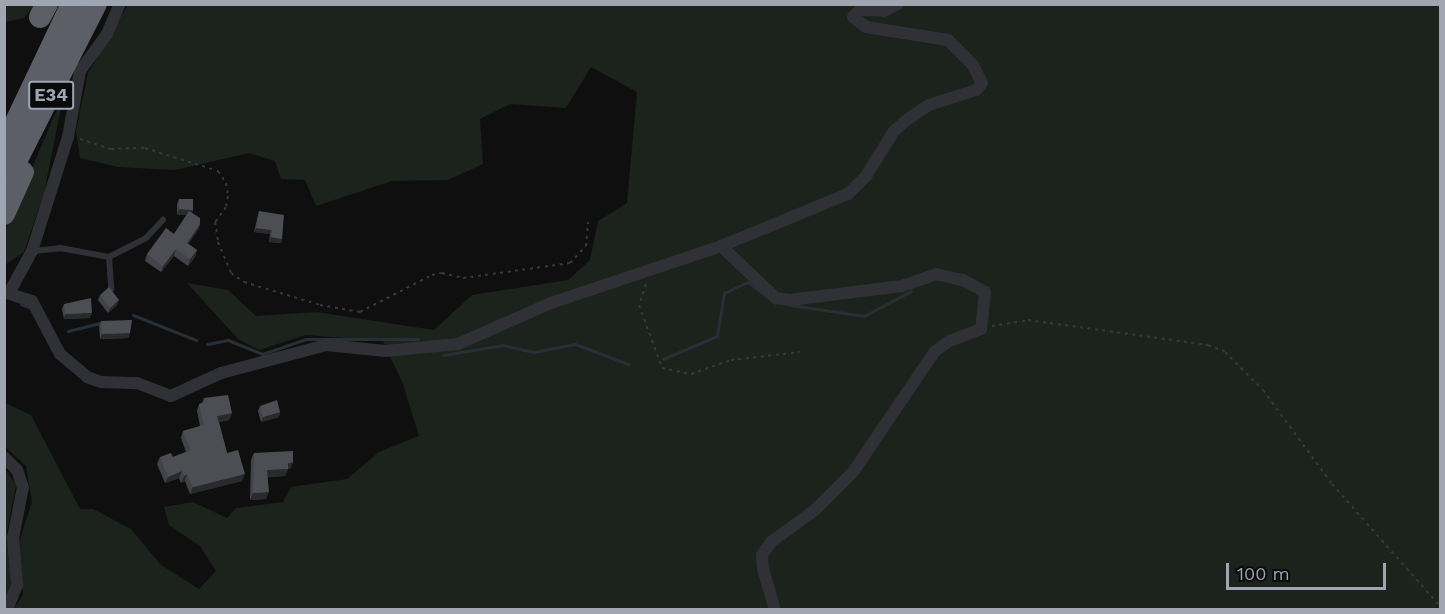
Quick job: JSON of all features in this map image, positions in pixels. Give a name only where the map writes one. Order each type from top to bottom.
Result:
[{"type":"highway","name":"E34","points":[[4,147],[72,4]]},
{"type":"highway","name":"E34","points":[[4,185],[74,52],[96,4]]},
{"type":"highway","points":[[4,214],[74,52]]},
{"type":"street","points":[[120,4],[107,34],[80,71],[68,137],[32,251],[7,293],[32,301],[60,354],[87,377],[102,382],[137,383],[171,396],[221,373],[326,345],[386,351],[458,344],[551,303],[652,267],[721,246],[848,194],[866,176],[894,131],[908,119],[929,105],[976,90],[982,83],[973,65],[948,40],[866,27],[853,17],[860,10],[884,11],[898,4]]},
{"type":"street","points":[[721,246],[767,291],[790,300],[902,286],[936,274],[963,280],[985,292],[981,329],[949,341],[935,351],[853,472],[815,510],[771,542],[762,555],[763,569],[775,609]]},
{"type":"street","points":[[4,457],[17,470],[23,486],[13,537],[17,585],[7,609]]},
{"type":"lane","points":[[32,251],[60,248],[110,257],[146,238],[163,220]]},
{"type":"lane","points":[[110,257],[111,289]]},
{"type":"path","points":[[68,137],[111,149],[145,148],[218,171],[226,183],[228,196],[226,207],[215,222],[216,232],[223,260],[231,273],[244,282],[320,305],[360,312],[432,275],[463,278],[570,263],[586,246],[588,222]]},
{"type":"path","points":[[652,267],[639,305],[662,368],[691,374],[731,360],[800,352]]},
{"type":"path","points":[[981,329],[1028,320],[1208,345],[1225,352],[1263,390],[1332,484],[1440,606]]},
{"type":"shaded area","points":[[4,5],[35,5],[24,18],[5,22]]},
{"type":"shaded area","points":[[128,5],[1440,5],[1440,609],[14,609],[23,594],[19,542],[32,502],[26,466],[5,447],[5,403],[31,415],[80,509],[93,509],[131,529],[161,565],[199,589],[216,571],[200,546],[169,525],[164,507],[193,502],[227,518],[236,508],[283,502],[291,487],[347,479],[379,452],[419,436],[403,384],[383,341],[306,335],[259,350],[238,339],[187,283],[228,290],[256,316],[316,312],[434,330],[472,295],[568,280],[590,260],[598,221],[627,203],[637,92],[591,67],[566,108],[510,104],[480,119],[483,164],[448,180],[392,181],[316,206],[305,180],[281,179],[275,161],[249,153],[175,170],[118,167],[80,158],[76,131],[88,73]]},
{"type":"shaded area","points":[[64,93],[44,193],[24,252],[5,265],[5,231]]},
{"type":"shaded area","points":[[5,469],[16,485],[7,532],[12,579],[5,600]]},
{"type":"building","points":[[179,199],[193,199],[193,210],[179,209]]},
{"type":"building","points":[[189,211],[200,218],[200,224],[187,243],[197,250],[190,259],[176,249],[163,266],[147,254],[166,228],[174,234]]},
{"type":"building","points":[[259,211],[284,215],[282,239],[271,237],[272,230],[256,228]]},
{"type":"building","points":[[109,287],[119,300],[110,308],[100,295]]},
{"type":"building","points":[[91,298],[92,313],[65,314],[64,304]]},
{"type":"building","points":[[132,320],[130,333],[102,334],[101,321]]},
{"type":"building","points":[[228,395],[232,413],[217,416],[227,453],[238,450],[245,474],[193,487],[187,474],[184,476],[182,471],[168,477],[160,457],[171,453],[173,457],[191,450],[183,431],[204,425],[199,404],[205,402],[204,398]]},
{"type":"building","points":[[277,400],[280,412],[263,417],[260,406]]},
{"type":"building","points":[[293,451],[293,462],[288,463],[288,469],[267,470],[269,492],[253,493],[254,453]]},
{"type":"waterway","points":[[663,359],[717,336],[724,293],[748,282],[775,303]]},
{"type":"waterway","points":[[791,305],[864,316],[911,291]]},
{"type":"waterway","points":[[21,304],[29,307]]},
{"type":"waterway","points":[[133,315],[196,340]]},
{"type":"waterway","points":[[68,331],[104,322]]},
{"type":"waterway","points":[[207,344],[228,340],[262,354],[306,339],[418,339]]},
{"type":"waterway","points":[[443,355],[503,345],[534,352],[575,344],[628,364]]}]
